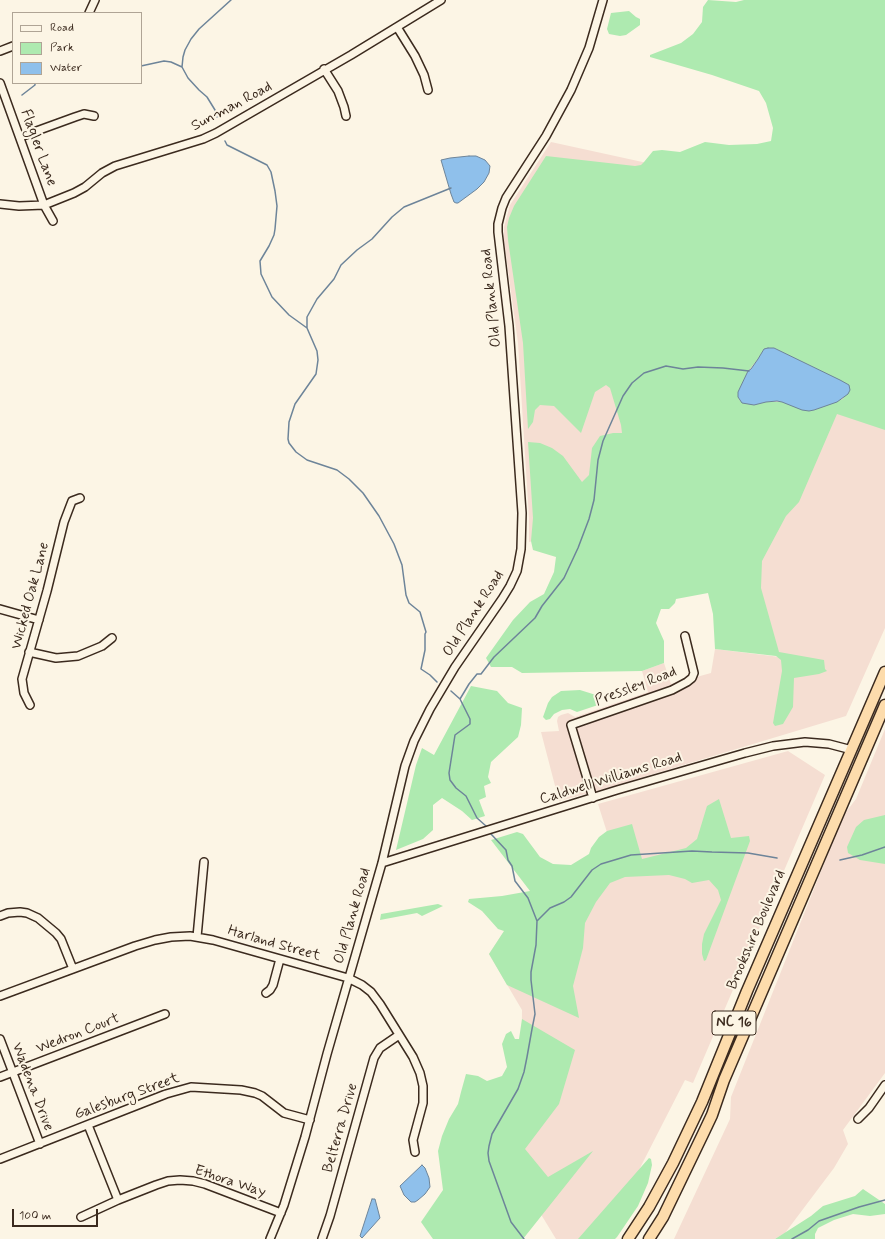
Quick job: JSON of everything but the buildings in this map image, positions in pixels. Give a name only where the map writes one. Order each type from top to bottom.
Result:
[{"type":"highway","name":"Brookshire Boulevard","points":[[628,1239],[652,1201],[673,1163],[702,1102],[885,672]]},
{"type":"highway","points":[[866,749],[863,747],[861,742],[874,712],[875,697]]},
{"type":"highway","name":"Brookshire Boulevard","points":[[649,1239],[663,1217],[712,1115],[724,1080],[885,705]]},
{"type":"highway","points":[[826,842],[840,789],[853,758],[852,750]]},
{"type":"street","points":[[89,12],[95,0]]},
{"type":"street","name":"Sunman Road","points":[[0,204],[19,206],[44,205],[85,187],[115,166],[203,139],[216,133],[324,69],[351,55],[441,0]]},
{"type":"street","name":"Old Plank Road","points":[[270,1239],[281,1213],[297,1165],[348,978],[382,863],[405,766],[414,741],[430,709],[455,668],[510,586],[519,561],[522,537],[521,497],[509,326],[498,238],[498,224],[506,198],[557,117],[580,71],[592,39],[603,0]]},
{"type":"street","points":[[397,26],[418,62],[424,75],[428,90]]},
{"type":"street","points":[[0,50],[12,46]]},
{"type":"street","points":[[324,69],[338,91],[346,116]]},
{"type":"street","name":"Flagler Lane","points":[[0,83],[44,205],[53,221]]},
{"type":"street","points":[[20,137],[84,114],[94,116]]},
{"type":"street","name":"Wicked Oak Lane","points":[[30,705],[24,693],[22,679],[64,522],[72,501],[80,498]]},
{"type":"street","points":[[0,608],[38,620]]},
{"type":"street","name":"Pressley Road","points":[[593,798],[571,725],[672,690],[687,682],[692,678],[694,673],[685,636]]},
{"type":"street","points":[[29,652],[56,658],[78,656],[102,646],[112,638]]},
{"type":"street","name":"Caldwell Williams Road","points":[[382,863],[674,773],[744,753],[774,746],[811,742],[829,744],[852,750]]},
{"type":"street","points":[[197,937],[204,862]]},
{"type":"street","points":[[0,916],[8,913],[20,912],[28,913],[38,918],[56,933],[73,969]]},
{"type":"street","name":"Harland Street","points":[[0,996],[128,948],[171,937],[197,937],[223,942],[348,978],[362,985],[380,1004],[413,1057],[420,1073],[423,1103],[413,1140],[415,1152]]},
{"type":"street","points":[[266,994],[273,985],[280,959]]},
{"type":"street","name":"Wedron Court","points":[[0,1077],[165,1014]]},
{"type":"street","name":"Belterra Drive","points":[[322,1239],[374,1058],[380,1048],[399,1035]]},
{"type":"street","name":"Wadena Drive","points":[[0,1039],[40,1144]]},
{"type":"street","points":[[858,1119],[869,1108],[885,1085]]},
{"type":"street","name":"Galesburg Street","points":[[0,1159],[166,1094],[191,1087],[241,1090],[255,1093],[262,1096],[284,1112],[310,1120]]},
{"type":"street","points":[[88,1125],[118,1200]]},
{"type":"street","name":"Ethora Way","points":[[81,1217],[118,1200],[162,1183],[186,1180],[205,1184],[281,1213]]},
{"type":"shaded area","points":[[551,142],[885,215],[885,628],[846,716],[597,791],[559,801],[541,732],[559,731],[557,721],[558,717],[561,715],[568,713],[575,717],[648,692],[642,671],[664,663],[671,684],[711,673],[715,649],[780,657],[662,510],[529,542],[529,518],[518,343],[504,241],[504,227],[510,205]]},
{"type":"shaded area","points":[[885,729],[885,1073],[843,1130],[848,1144],[834,1168],[785,1233],[775,1239],[674,1239],[730,1119],[731,1097],[843,816],[856,799]]},
{"type":"shaded area","points":[[788,751],[825,775],[693,1083],[685,1080],[641,1166],[630,1193],[597,1239],[556,1239],[495,1139],[521,1128],[522,1010],[489,954],[507,927],[612,848],[598,804]]},
{"type":"green space","points":[[708,0],[736,2],[744,0],[885,0],[885,430],[837,414],[799,502],[786,516],[762,561],[761,588],[779,652],[824,660],[825,669],[827,671],[819,674],[794,678],[793,707],[783,724],[775,726],[773,723],[782,671],[781,660],[776,656],[715,649],[713,614],[708,593],[676,599],[675,603],[669,609],[661,609],[656,623],[664,641],[664,663],[642,671],[522,673],[512,667],[491,667],[486,658],[513,620],[530,602],[544,594],[554,572],[556,557],[533,550],[531,541],[533,518],[528,442],[540,443],[552,448],[563,456],[582,482],[589,475],[592,448],[600,436],[613,433],[622,433],[610,388],[606,385],[595,392],[581,433],[554,406],[540,405],[535,410],[533,422],[528,429],[523,343],[508,240],[507,227],[509,218],[514,206],[546,156],[635,166],[641,165],[653,151],[662,150],[680,152],[705,142],[729,145],[757,144],[771,141],[773,128],[766,103],[759,91],[712,75],[650,57],[650,55],[681,43],[693,34],[702,22],[703,7]],"holes":[[[774,348],[849,385],[843,399],[814,410],[782,402],[766,402],[754,405],[739,400],[738,392],[748,371],[764,349]]]},
{"type":"green space","points":[[629,11],[640,19],[640,25],[626,35],[620,36],[609,34],[607,29],[611,13]]},
{"type":"green space","points":[[471,686],[497,691],[508,703],[522,708],[521,725],[518,737],[491,762],[488,777],[491,783],[484,786],[486,797],[479,800],[485,816],[472,820],[462,811],[442,798],[433,805],[433,830],[423,839],[396,850],[416,765],[422,748],[434,755]]},
{"type":"green space","points":[[580,690],[596,695],[598,705],[577,712],[570,709],[562,710],[554,714],[550,719],[546,720],[543,717],[552,697],[561,691]]},
{"type":"green space","points":[[719,799],[731,838],[749,836],[750,841],[706,960],[704,961],[702,954],[704,934],[721,900],[718,890],[709,880],[692,883],[685,879],[669,875],[625,877],[610,883],[596,902],[585,923],[583,948],[573,986],[579,1018],[507,985],[489,954],[504,931],[498,929],[482,911],[468,902],[469,899],[502,896],[530,891],[491,840],[517,832],[523,834],[540,857],[553,864],[571,865],[589,854],[591,848],[599,837],[607,831],[632,824],[642,859],[686,848],[697,839],[707,806]]},
{"type":"green space","points":[[885,815],[885,864],[860,860],[848,853],[847,847],[856,827],[864,820]]},
{"type":"green space","points":[[438,904],[443,906],[422,916],[417,913],[380,920],[381,914]]},
{"type":"green space","points":[[522,1019],[575,1050],[559,1104],[525,1149],[548,1177],[593,1151],[523,1239],[433,1239],[421,1222],[443,1190],[438,1151],[449,1119],[458,1104],[466,1074],[478,1076],[487,1081],[502,1076],[507,1067],[502,1044],[506,1034],[511,1031],[515,1039],[519,1039]]},
{"type":"green space","points":[[649,1158],[651,1159],[652,1165],[648,1183],[638,1206],[617,1237],[615,1239],[578,1239]]},
{"type":"green space","points":[[863,1189],[885,1204],[885,1214],[870,1216],[853,1214],[834,1220],[818,1228],[815,1234],[815,1239],[775,1239],[811,1216],[823,1206],[855,1196]]},
{"type":"water","points":[[476,156],[485,160],[490,166],[489,173],[484,182],[477,189],[456,203],[454,202],[451,194],[441,160]]},
{"type":"water","points":[[774,348],[849,385],[850,390],[848,394],[837,402],[809,411],[777,401],[754,405],[742,403],[738,397],[738,392],[748,371],[751,369],[764,349]]},
{"type":"water","points":[[422,1165],[425,1168],[429,1178],[430,1187],[418,1200],[411,1202],[404,1195],[400,1186]]},
{"type":"water","points":[[372,1199],[375,1199],[380,1218],[362,1238],[360,1236]]},
{"type":"waterway","points":[[217,117],[215,110],[207,97],[188,78],[182,67],[183,57],[191,39],[199,29],[231,0]]},
{"type":"waterway","points":[[142,66],[164,61],[171,62],[182,67]]},
{"type":"waterway","points":[[22,95],[35,84]]},
{"type":"waterway","points":[[225,141],[227,145],[267,165],[271,172],[277,206],[275,229],[269,246],[260,261],[261,274],[272,297],[289,315],[307,328]]},
{"type":"waterway","points":[[437,682],[421,669],[425,650],[426,632],[420,612],[409,603],[406,595],[402,565],[394,544],[379,516],[363,493],[349,479],[337,470],[307,460],[296,452],[289,443],[288,439],[289,422],[295,404],[316,374],[318,360],[317,351],[307,328],[307,317],[317,299],[334,279],[341,265],[357,250],[372,239],[392,217],[404,207],[451,188]]},
{"type":"waterway","points":[[460,699],[477,674],[481,674],[494,657],[535,618],[542,606],[564,578],[589,519],[594,500],[598,460],[603,441],[623,396],[632,383],[644,373],[666,366],[683,369],[698,367],[749,371]]},
{"type":"waterway","points":[[451,691],[460,699],[470,719],[470,724],[455,735],[449,773],[450,780],[456,788],[466,796],[477,818],[486,826]]},
{"type":"waterway","points":[[491,834],[506,850],[508,860],[512,866],[515,881],[528,898],[537,921],[536,945],[531,972],[535,1014],[524,1072],[518,1089],[492,1134],[488,1153],[489,1161],[511,1222],[524,1239]]},
{"type":"waterway","points":[[840,860],[862,855],[885,847]]},
{"type":"waterway","points":[[537,921],[550,908],[571,897],[592,870],[601,864],[631,855],[692,851],[748,853],[777,858]]},
{"type":"waterway","points":[[792,1239],[808,1230],[819,1221],[859,1207],[885,1200]]}]
